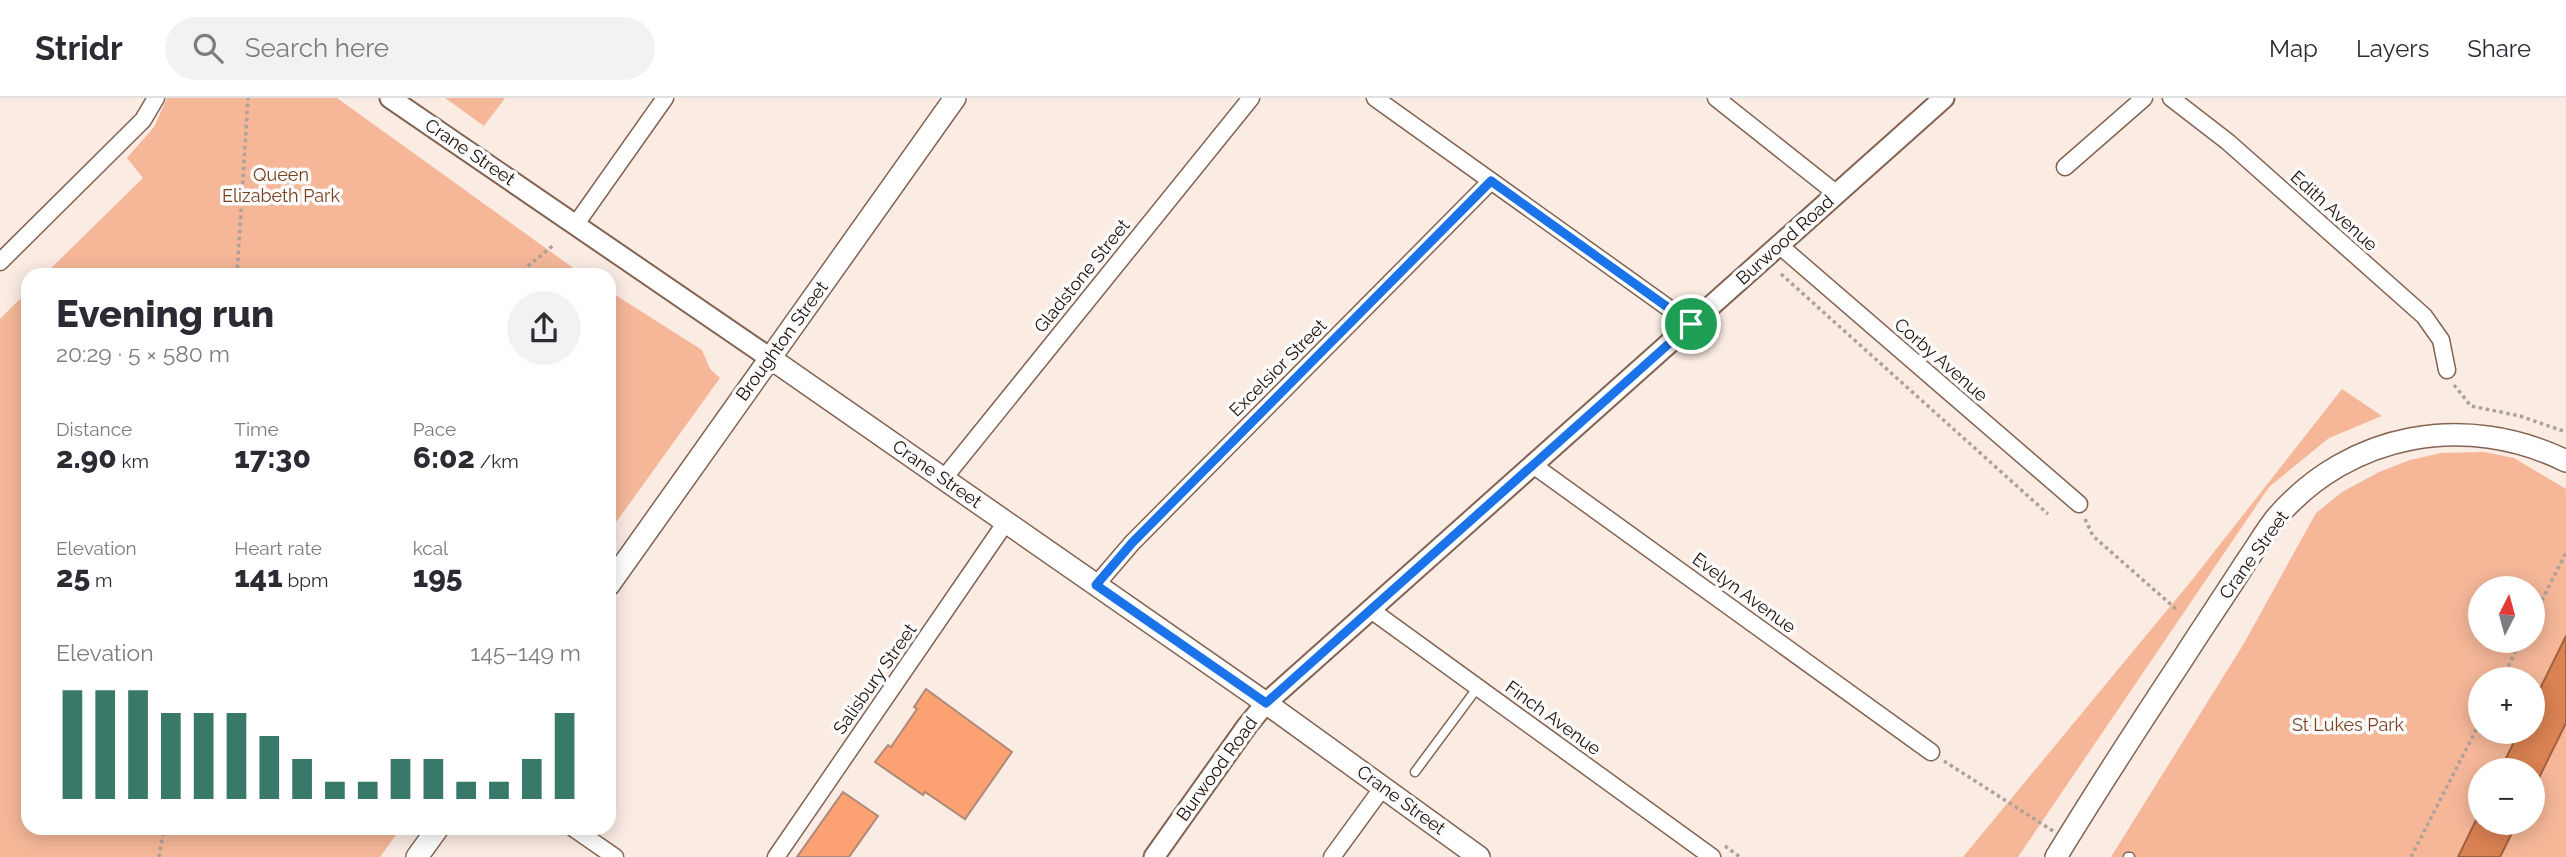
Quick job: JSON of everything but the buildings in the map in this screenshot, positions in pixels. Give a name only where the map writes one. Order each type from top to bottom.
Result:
[{"type":"main road","name":"Broughton Street","points":[[616,575],[955,98]]},
{"type":"main road","name":"Crane Street","points":[[771,358],[1266,703],[1479,857]]},
{"type":"main road","name":"Crane Street","points":[[2061,849],[2276,519],[2303,492],[2357,457],[2390,444],[2427,435],[2458,433],[2513,440],[2566,461]]},
{"type":"main road","points":[[417,857],[433,835]]},
{"type":"street","points":[[0,262],[143,120],[156,98]]},
{"type":"street","name":"Crane Street","points":[[390,98],[771,358]]},
{"type":"street","points":[[576,224],[665,98]]},
{"type":"street","name":"Gladstone Street","points":[[944,478],[1251,98]]},
{"type":"street","points":[[1375,98],[1691,324]]},
{"type":"street","points":[[1716,98],[1837,194]]},
{"type":"street","name":"Burwood Road","points":[[1154,857],[1266,703],[1944,98]]},
{"type":"street","points":[[2064,167],[2144,98]]},
{"type":"street","name":"Edith Avenue","points":[[2171,98],[2228,142],[2424,316],[2441,340],[2447,370]]},
{"type":"street","name":"Excelsior Street","points":[[1096,585],[1132,543],[1491,181]]},
{"type":"street","name":"Corby Avenue","points":[[1779,245],[2079,504]]},
{"type":"street","name":"Evelyn Avenue","points":[[1533,465],[1931,752]]},
{"type":"street","name":"Salisbury Street","points":[[776,857],[1006,522]]},
{"type":"street","name":"Finch Avenue","points":[[1371,610],[1712,857]]},
{"type":"street","points":[[1332,857],[1383,787]]},
{"type":"street","points":[[583,835],[615,857]]},
{"type":"lane","points":[[1415,772],[1478,687]]},
{"type":"path","points":[[237,268],[248,98]]},
{"type":"path","points":[[526,268],[555,244]]},
{"type":"path","points":[[1780,274],[2048,514]]},
{"type":"path","points":[[2447,370],[2457,390],[2471,406],[2520,416],[2566,432]]},
{"type":"path","points":[[2079,504],[2093,536],[2176,609]]},
{"type":"path","points":[[2545,594],[2566,553]]},
{"type":"path","points":[[2411,857],[2469,744]]},
{"type":"path","points":[[1931,752],[2061,849]]},
{"type":"path","points":[[159,857],[163,835]]},
{"type":"green space","name":"Queen Elizabeth Park","points":[[167,98],[337,98],[573,268],[51,268],[143,178],[127,158],[154,127]]},
{"type":"green space","points":[[445,98],[505,98],[484,126]]},
{"type":"green space","points":[[616,295],[702,350],[710,369],[720,378],[616,522]]},
{"type":"green space","points":[[21,298],[21,835],[396,835],[380,857],[0,857],[0,319]]},
{"type":"green space","points":[[2342,389],[2382,416],[2329,438],[2269,487],[2018,857],[1963,857],[2192,580]]},
{"type":"green space","name":"St Lukes Park","points":[[2484,452],[2514,458],[2566,489],[2566,636],[2545,679],[2545,667],[2468,667],[2468,744],[2513,744],[2506,758],[2468,758],[2469,835],[2458,857],[2111,857],[2243,645],[2316,513],[2342,492],[2379,472],[2410,460],[2441,453]]},
{"type":"green space","points":[[2566,723],[2566,857],[2500,857],[2511,835],[2545,835],[2545,766]]},
{"type":"shaded area","points":[[2566,636],[2566,723],[2545,766],[2545,758],[2506,758],[2513,744],[2545,744],[2545,679]]},
{"type":"shaded area","points":[[2469,835],[2511,835],[2500,857],[2458,857]]},
{"type":"route","points":[[1491,181],[1691,324],[1266,703],[1096,585],[1132,543],[1491,181]]}]
